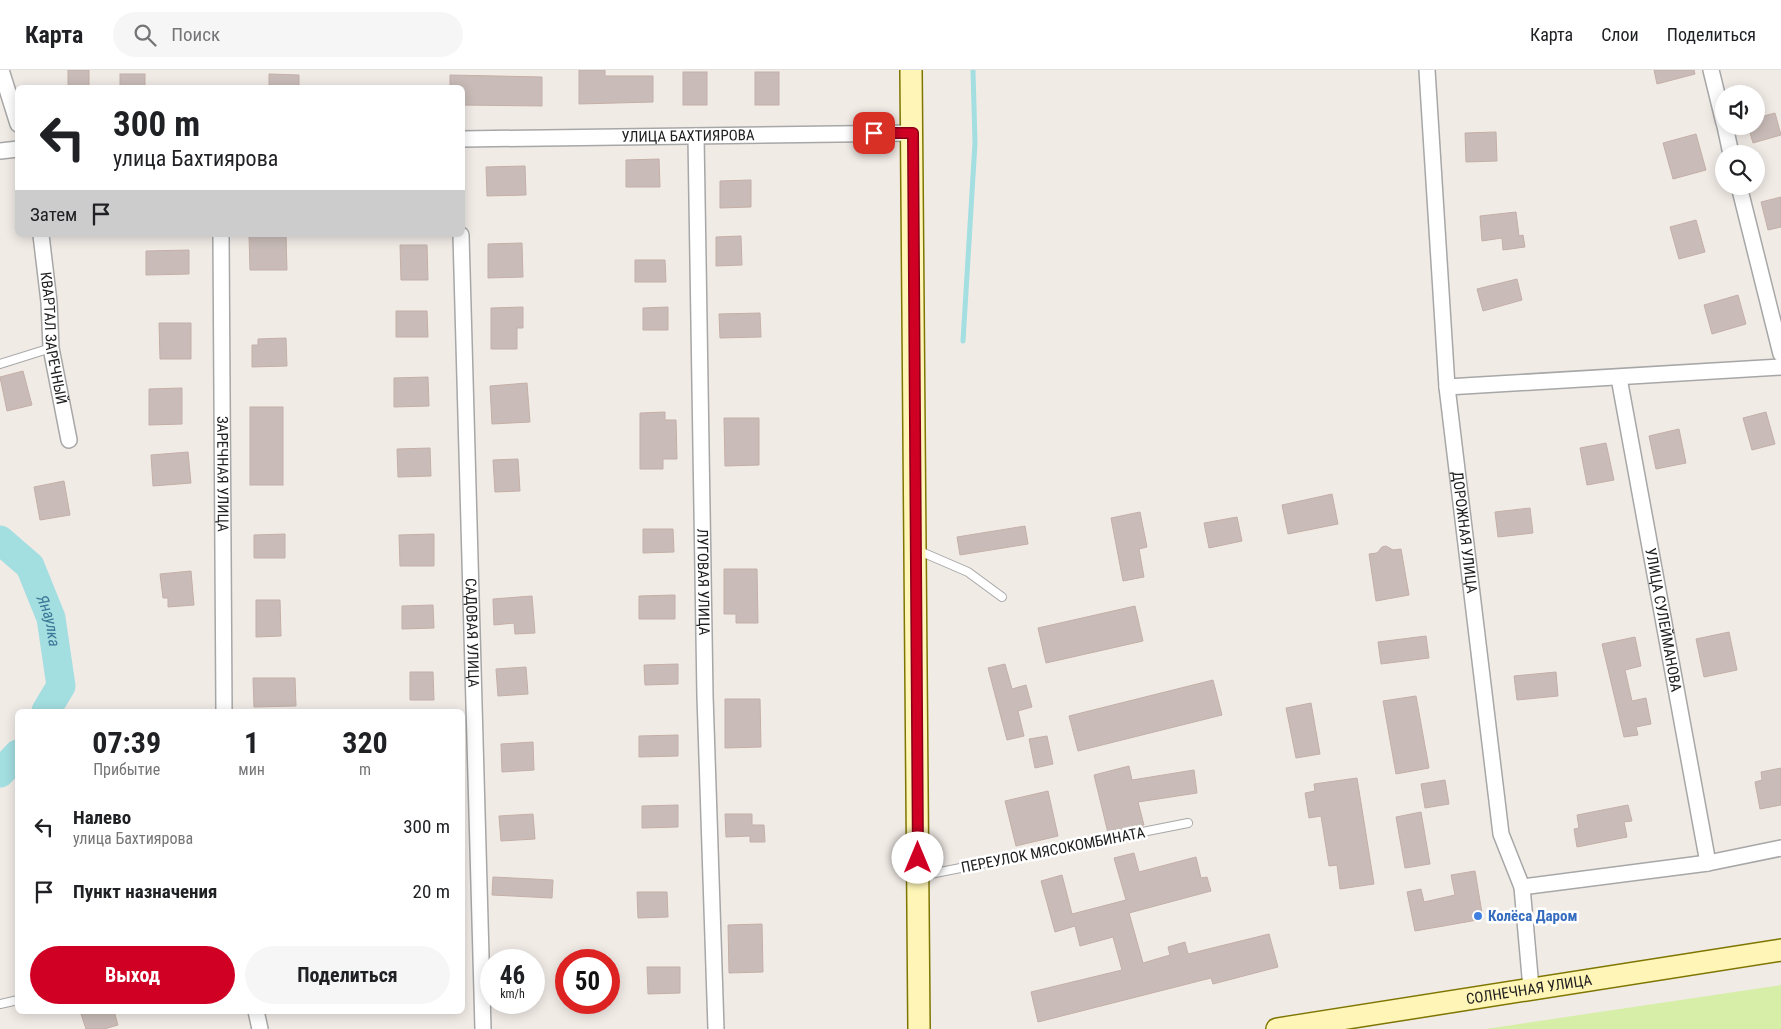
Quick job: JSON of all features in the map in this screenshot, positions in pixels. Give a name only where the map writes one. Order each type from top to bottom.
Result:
[{"type":"main road","points":[[911,70],[917,550],[919,1029]]},
{"type":"main road","name":"СОЛНЕЧНАЯ УЛИЦА","points":[[1277,1029],[1781,950]]},
{"type":"street","points":[[1,70],[15,114]]},
{"type":"street","name":"ДОРОЖНАЯ УЛИЦА","points":[[1427,70],[1447,387],[1501,834],[1522,887],[1531,988]]},
{"type":"street","points":[[1711,70],[1715,87]]},
{"type":"street","name":"УЛИЦА БАХТИЯРОВА","points":[[465,139],[913,133]]},
{"type":"street","name":"ЛУГОВАЯ УЛИЦА","points":[[696,136],[706,696],[716,1029]]},
{"type":"street","points":[[0,151],[15,149]]},
{"type":"street","points":[[1742,195],[1781,354]]},
{"type":"street","name":"КВАРТАЛ ЗАРЕЧНЫЙ","points":[[40,237],[49,302],[51,348],[69,440]]},
{"type":"street","name":"ЗАРЕЧНАЯ УЛИЦА","points":[[221,237],[224,709]]},
{"type":"street","name":"САДОВАЯ УЛИЦА","points":[[460,237],[483,1029]]},
{"type":"street","points":[[1447,387],[1781,367]]},
{"type":"street","name":"УЛИЦА СУЛЕЙМАНОВА","points":[[1619,378],[1708,863]]},
{"type":"street","points":[[1522,887],[1708,863],[1781,848]]},
{"type":"street","points":[[257,1014],[260,1029]]},
{"type":"lane","points":[[0,364],[51,348]]},
{"type":"lane","points":[[917,550],[968,572],[1002,597]]},
{"type":"lane","name":"ПЕРЕУЛОК МЯСОКОМБИНАТА","points":[[918,877],[1188,822]]},
{"type":"lane","points":[[0,1004],[15,1001]]},
{"type":"green space","points":[[1781,985],[1781,1029],[1485,1029]]},
{"type":"building","points":[[68,70],[89,70],[89,85],[68,85]]},
{"type":"building","points":[[579,70],[605,70],[605,76],[653,76],[653,102],[579,104]]},
{"type":"building","points":[[1654,70],[1694,70],[1695,74],[1657,84]]},
{"type":"building","points":[[683,72],[707,72],[707,105],[683,105]]},
{"type":"building","points":[[755,72],[779,72],[779,105],[755,105]]},
{"type":"building","points":[[120,74],[145,74],[145,85],[120,85]]},
{"type":"building","points":[[269,74],[299,75],[299,85],[269,85]]},
{"type":"building","points":[[450,75],[542,77],[542,106],[465,105],[465,85],[450,85]]},
{"type":"building","points":[[1775,113],[1781,135],[1753,143],[1751,135],[1765,135],[1765,116]]},
{"type":"building","points":[[1496,132],[1497,161],[1466,162],[1465,133]]},
{"type":"building","points":[[1696,134],[1706,170],[1673,179],[1663,143]]},
{"type":"building","points":[[659,159],[660,187],[626,187],[626,160]]},
{"type":"building","points":[[525,166],[526,195],[487,196],[486,167]]},
{"type":"building","points":[[751,180],[751,207],[720,208],[720,181]]},
{"type":"building","points":[[1781,197],[1781,227],[1768,230],[1761,202]]},
{"type":"building","points":[[1516,212],[1519,236],[1523,235],[1525,247],[1503,250],[1502,238],[1482,241],[1480,216]]},
{"type":"building","points":[[1696,220],[1705,252],[1679,259],[1670,227]]},
{"type":"building","points":[[741,236],[742,265],[716,266],[716,237]]},
{"type":"building","points":[[249,237],[286,237],[287,270],[250,270]]},
{"type":"building","points":[[522,243],[523,277],[488,278],[488,244]]},
{"type":"building","points":[[400,245],[427,245],[428,280],[401,280]]},
{"type":"building","points":[[189,250],[189,274],[146,275],[146,251]]},
{"type":"building","points":[[635,260],[665,260],[666,282],[635,282]]},
{"type":"building","points":[[1517,279],[1522,300],[1483,311],[1477,289]]},
{"type":"building","points":[[1738,295],[1746,324],[1712,334],[1704,305]]},
{"type":"building","points":[[523,307],[523,328],[517,328],[517,349],[491,349],[491,308]]},
{"type":"building","points":[[668,307],[668,330],[643,330],[643,308]]},
{"type":"building","points":[[396,311],[427,311],[428,337],[396,337]]},
{"type":"building","points":[[760,313],[761,337],[720,338],[719,314]]},
{"type":"building","points":[[159,323],[191,323],[191,359],[160,359]]},
{"type":"building","points":[[286,338],[287,366],[252,367],[252,345],[258,345],[258,339]]},
{"type":"building","points":[[23,371],[32,405],[7,411],[0,377]]},
{"type":"building","points":[[428,377],[429,406],[394,407],[394,378]]},
{"type":"building","points":[[527,383],[530,422],[492,424],[490,386]]},
{"type":"building","points":[[182,388],[182,424],[149,425],[149,389]]},
{"type":"building","points":[[250,407],[283,407],[283,485],[250,485]]},
{"type":"building","points":[[665,412],[665,420],[676,420],[677,459],[663,459],[663,469],[640,469],[640,413]]},
{"type":"building","points":[[1766,412],[1775,444],[1752,450],[1743,418]]},
{"type":"building","points":[[724,418],[759,418],[759,465],[725,466]]},
{"type":"building","points":[[1679,429],[1686,463],[1656,469],[1649,436]]},
{"type":"building","points":[[1606,443],[1614,480],[1587,485],[1580,448]]},
{"type":"building","points":[[430,448],[431,476],[398,477],[397,449]]},
{"type":"building","points":[[188,452],[191,483],[153,486],[151,455]]},
{"type":"building","points":[[518,459],[520,491],[495,492],[493,460]]},
{"type":"building","points":[[64,481],[70,515],[40,520],[34,487]]},
{"type":"building","points":[[1332,494],[1338,524],[1288,534],[1282,505]]},
{"type":"building","points":[[1530,508],[1533,533],[1498,537],[1495,512]]},
{"type":"building","points":[[1140,512],[1147,547],[1139,549],[1144,577],[1123,581],[1111,518]]},
{"type":"building","points":[[1237,517],[1242,541],[1209,548],[1204,523]]},
{"type":"building","points":[[1025,526],[1028,544],[960,555],[957,537]]},
{"type":"building","points":[[643,529],[673,529],[674,552],[643,553]]},
{"type":"building","points":[[285,534],[285,558],[254,558],[254,535]]},
{"type":"building","points":[[434,534],[434,566],[400,566],[399,535]]},
{"type":"building","points":[[1386,546],[1393,550],[1401,549],[1409,595],[1376,601],[1369,554],[1377,553],[1382,547]]},
{"type":"building","points":[[724,569],[757,569],[758,623],[736,623],[736,614],[724,614]]},
{"type":"building","points":[[191,571],[194,605],[168,607],[168,598],[163,598],[160,574]]},
{"type":"building","points":[[675,595],[675,619],[639,619],[639,596]]},
{"type":"building","points":[[532,596],[535,633],[515,634],[514,623],[494,625],[493,599]]},
{"type":"building","points":[[256,600],[280,600],[281,636],[256,637]]},
{"type":"building","points":[[433,605],[434,628],[402,629],[402,606]]},
{"type":"building","points":[[1135,606],[1143,641],[1046,663],[1038,628]]},
{"type":"building","points":[[1729,632],[1737,670],[1704,677],[1696,639]]},
{"type":"building","points":[[1426,636],[1429,658],[1381,664],[1378,642]]},
{"type":"building","points":[[1635,637],[1641,666],[1625,670],[1632,701],[1646,698],[1651,724],[1636,727],[1638,735],[1624,737],[1602,644]]},
{"type":"building","points":[[678,664],[678,684],[645,685],[644,665]]},
{"type":"building","points":[[1005,664],[1012,689],[1026,685],[1032,707],[1018,711],[1024,736],[1007,740],[988,668]]},
{"type":"building","points":[[526,667],[528,694],[498,696],[496,669]]},
{"type":"building","points":[[410,672],[433,672],[434,700],[410,700]]},
{"type":"building","points":[[1556,672],[1558,696],[1517,700],[1514,676]]},
{"type":"building","points":[[253,678],[295,678],[296,706],[254,707]]},
{"type":"building","points":[[1213,680],[1222,715],[1078,751],[1069,716]]},
{"type":"building","points":[[1416,696],[1429,768],[1396,774],[1383,701]]},
{"type":"building","points":[[725,699],[760,699],[761,747],[725,748]]},
{"type":"building","points":[[1311,703],[1320,754],[1296,758],[1286,708]]},
{"type":"building","points":[[678,735],[678,756],[639,757],[639,736]]},
{"type":"building","points":[[1047,736],[1053,764],[1035,768],[1029,739]]},
{"type":"building","points":[[533,742],[534,770],[502,772],[501,744]]},
{"type":"building","points":[[1129,766],[1132,780],[1194,770],[1197,793],[1138,802],[1144,825],[1108,833],[1094,775]]},
{"type":"building","points":[[1781,768],[1781,805],[1760,809],[1755,782],[1762,780],[1761,772]]},
{"type":"building","points":[[1357,778],[1374,884],[1340,889],[1337,865],[1329,866],[1321,816],[1309,818],[1305,793],[1315,791],[1314,784]]},
{"type":"building","points":[[1445,780],[1449,804],[1425,808],[1421,784]]},
{"type":"building","points":[[1048,791],[1058,836],[1016,846],[1005,801]]},
{"type":"building","points":[[678,805],[678,827],[642,828],[642,806]]},
{"type":"building","points":[[1628,805],[1632,821],[1624,822],[1627,837],[1577,847],[1574,829],[1579,828],[1577,815]]},
{"type":"building","points":[[1421,812],[1430,864],[1405,868],[1396,817]]},
{"type":"building","points":[[533,814],[535,839],[501,841],[499,816]]},
{"type":"building","points":[[725,814],[752,814],[752,825],[764,825],[765,842],[750,842],[750,836],[726,837]]},
{"type":"building","points":[[1134,853],[1139,872],[1196,857],[1201,878],[1207,877],[1211,891],[1129,913],[1143,963],[1170,955],[1168,947],[1185,942],[1188,954],[1269,934],[1278,967],[1213,984],[1211,978],[1038,1022],[1031,992],[1122,970],[1113,937],[1080,946],[1075,926],[1055,932],[1041,881],[1062,875],[1072,914],[1126,900],[1114,858]]},
{"type":"building","points":[[1475,871],[1483,919],[1415,931],[1407,892],[1421,889],[1424,902],[1455,895],[1451,875]]},
{"type":"building","points":[[493,877],[553,880],[552,898],[492,895]]},
{"type":"building","points":[[637,892],[667,892],[668,917],[638,918]]},
{"type":"building","points":[[762,924],[763,972],[729,973],[728,925]]},
{"type":"building","points":[[647,967],[680,967],[680,993],[648,994]]},
{"type":"building","points":[[81,1014],[115,1014],[118,1025],[104,1029],[86,1029]]},
{"type":"waterway","points":[[963,341],[975,143],[973,70]]},
{"type":"waterway","name":"Янаулка","points":[[0,540],[30,566],[51,618],[61,686],[47,709]]},
{"type":"waterway","name":"Янаулка","points":[[0,773],[15,757]]},
{"type":"place","name":"Колёса Даром","points":[[1478,916]]},
{"type":"route","points":[[874,133],[913,133],[918,858]]}]
